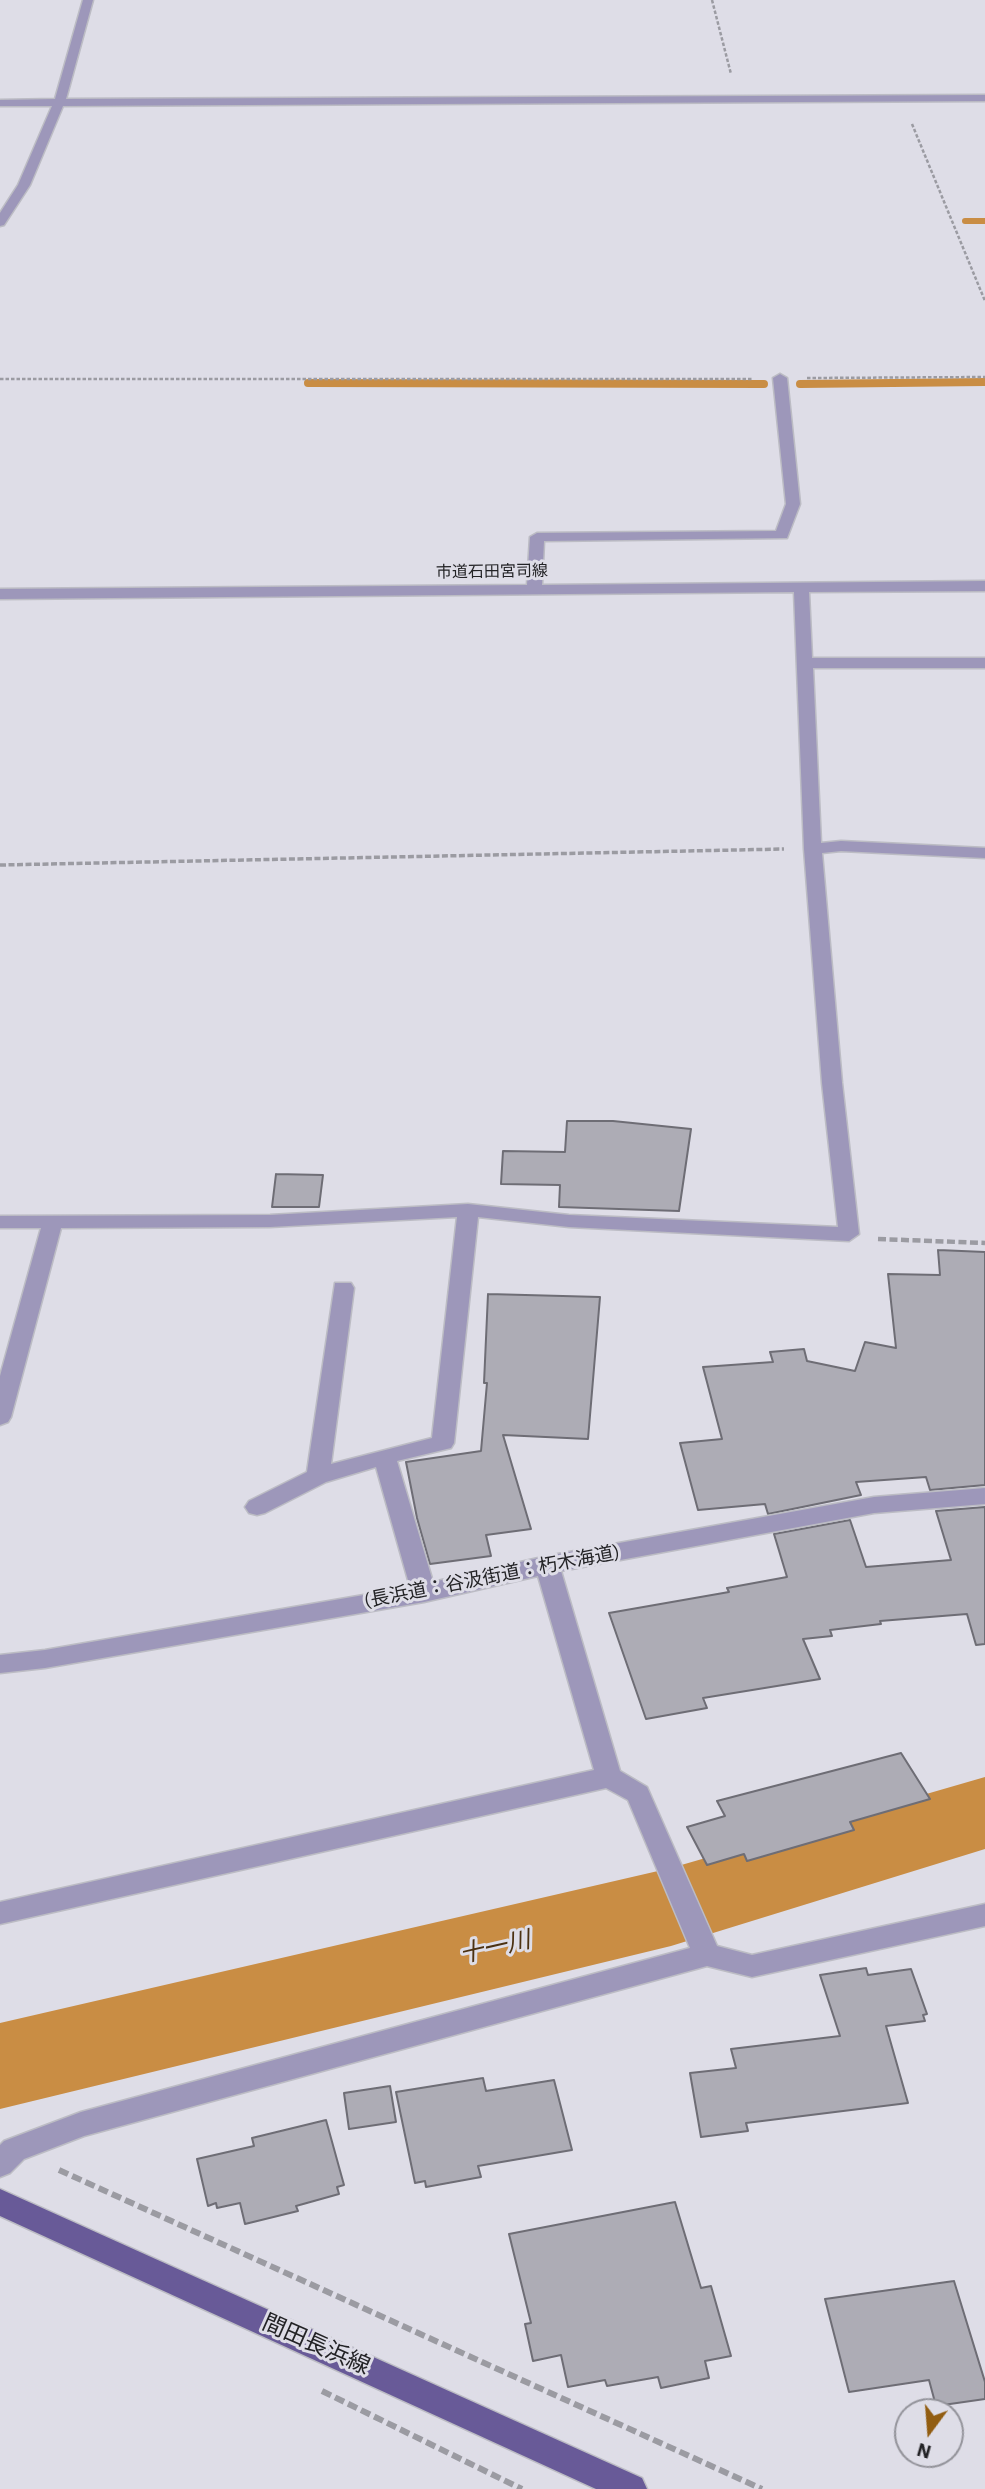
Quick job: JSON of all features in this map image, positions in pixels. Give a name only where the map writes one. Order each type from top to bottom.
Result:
[{"type":"main road","name":"間田長浜線","points":[[0,2202],[631,2489]]},
{"type":"street","points":[[0,222],[24,185],[60,101],[89,0]]},
{"type":"street","points":[[0,103],[985,98]]},
{"type":"street","points":[[534,589],[537,537],[782,535],[793,504],[780,378]]},
{"type":"street","points":[[0,1222],[270,1221],[468,1210],[569,1222],[849,1234],[832,1083],[813,849],[801,586]]},
{"type":"street","name":"市道石田宮司線","points":[[0,594],[985,586]]},
{"type":"street","points":[[804,663],[985,663]]},
{"type":"street","points":[[813,849],[841,846],[985,853]]},
{"type":"street","points":[[257,1507],[318,1476],[384,1455],[443,1443],[468,1210]]},
{"type":"street","points":[[0,1417],[53,1221]]},
{"type":"street","points":[[318,1476],[343,1288]]},
{"type":"street","points":[[384,1455],[424,1593]]},
{"type":"street","name":"(長浜道：谷汲街道：朽木海道)","points":[[0,1664],[45,1659],[424,1593],[547,1565],[874,1506],[985,1496]]},
{"type":"street","points":[[547,1565],[609,1777]]},
{"type":"street","points":[[0,1913],[609,1777],[638,1794],[706,1955]]},
{"type":"street","points":[[7,2157],[81,2124],[706,1955],[752,1966],[985,1915]]},
{"type":"path","points":[[712,0],[737,99]]},
{"type":"path","points":[[901,99],[985,301]]},
{"type":"path","points":[[0,379],[985,377]]},
{"type":"path","points":[[0,865],[813,849]]},
{"type":"path","points":[[849,1234],[881,1239],[985,1243]]},
{"type":"path","points":[[7,2157],[762,2489]]},
{"type":"building","points":[[567,1121],[613,1121],[691,1129],[679,1211],[559,1207],[560,1185],[501,1184],[503,1151],[565,1152]]},
{"type":"building","points":[[276,1174],[323,1175],[319,1207],[272,1207]]},
{"type":"building","points":[[938,1250],[985,1252],[985,1485],[930,1490],[926,1477],[856,1482],[861,1495],[768,1514],[765,1504],[698,1510],[680,1443],[722,1439],[703,1367],[773,1362],[770,1352],[804,1349],[807,1361],[855,1371],[865,1342],[896,1348],[888,1274],[940,1275]]},
{"type":"building","points":[[488,1294],[600,1297],[588,1439],[503,1435],[531,1529],[486,1535],[491,1556],[430,1564],[417,1518],[406,1462],[481,1451],[487,1383],[484,1383]]},
{"type":"building","points":[[985,1507],[985,1644],[976,1645],[967,1614],[880,1621],[881,1624],[830,1630],[832,1636],[803,1639],[820,1679],[703,1698],[707,1708],[646,1719],[609,1613],[729,1592],[727,1588],[787,1577],[774,1534],[850,1520],[866,1567],[951,1560],[936,1511]]},
{"type":"building","points":[[901,1753],[930,1799],[850,1822],[854,1830],[747,1861],[744,1854],[707,1865],[687,1827],[725,1816],[717,1801]]},
{"type":"building","points":[[866,1968],[868,1975],[911,1969],[927,2014],[923,2015],[925,2021],[886,2026],[908,2103],[746,2123],[748,2131],[701,2137],[690,2073],[736,2068],[731,2049],[840,2036],[820,1975]]},
{"type":"building","points":[[483,2078],[486,2091],[554,2080],[572,2150],[478,2166],[481,2177],[426,2187],[425,2181],[415,2183],[396,2092]]},
{"type":"building","points":[[390,2086],[396,2122],[349,2129],[344,2093]]},
{"type":"building","points":[[326,2120],[344,2185],[337,2187],[339,2194],[296,2206],[298,2211],[245,2224],[240,2203],[217,2208],[216,2203],[208,2206],[197,2159],[254,2146],[252,2138]]},
{"type":"building","points":[[675,2202],[701,2288],[711,2286],[731,2356],[705,2361],[709,2378],[661,2388],[658,2377],[607,2386],[605,2380],[568,2387],[561,2355],[533,2361],[525,2324],[531,2323],[509,2234]]},
{"type":"building","points":[[954,2281],[985,2382],[985,2399],[964,2402],[964,2398],[934,2398],[929,2380],[849,2392],[825,2299]]},
{"type":"waterway","points":[[965,221],[985,221]]},
{"type":"waterway","points":[[800,384],[985,382]]},
{"type":"waterway","points":[[308,383],[764,384]]},
{"type":"waterway","name":"十一川","points":[[0,2066],[671,1907],[985,1813]]}]
